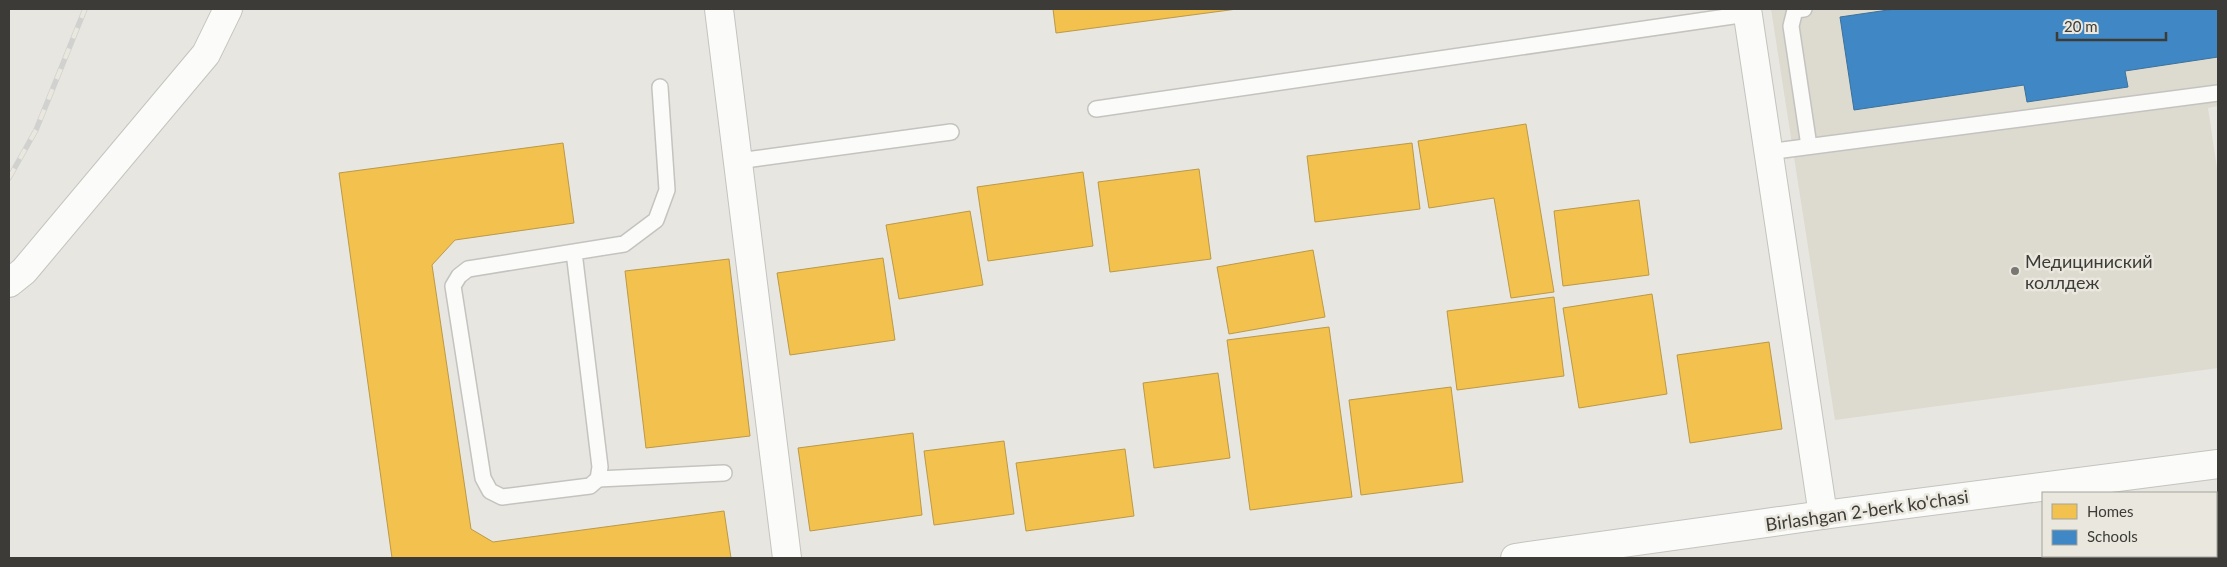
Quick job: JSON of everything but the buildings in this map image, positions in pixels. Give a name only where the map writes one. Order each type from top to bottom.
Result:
[{"type":"street","points":[[9,283],[24,270],[206,54],[228,9]]},
{"type":"street","points":[[719,9],[787,558]]},
{"type":"street","points":[[1747,11],[1823,515]]},
{"type":"street","name":"Birlashgan 2-berk ko'chasi","points":[[1515,558],[1823,515],[2218,464]]},
{"type":"lane","points":[[1804,9],[1795,10],[1791,26],[1809,146]]},
{"type":"lane","points":[[1096,109],[1747,11]]},
{"type":"lane","points":[[660,87],[667,190],[656,220],[624,244],[468,269],[459,276],[453,286],[483,478],[490,491],[502,497],[590,486],[598,479],[724,473]]},
{"type":"lane","points":[[1768,152],[2218,93]]},
{"type":"lane","points":[[738,162],[951,132]]},
{"type":"lane","points":[[574,252],[600,467],[598,479]]},
{"type":"shaded area","name":"Медициниский коллдеж","points":[[1771,9],[2218,9],[2218,106],[2208,108],[2218,175],[2218,368],[1835,420]]},
{"type":"shaded area","points":[[2217,536],[2218,558],[2062,558],[2217,557]]},
{"type":"railway","points":[[9,178],[36,130],[85,9]]},
{"type":"place","name":"Медициниский коллдеж","points":[[2015,271]]}]
